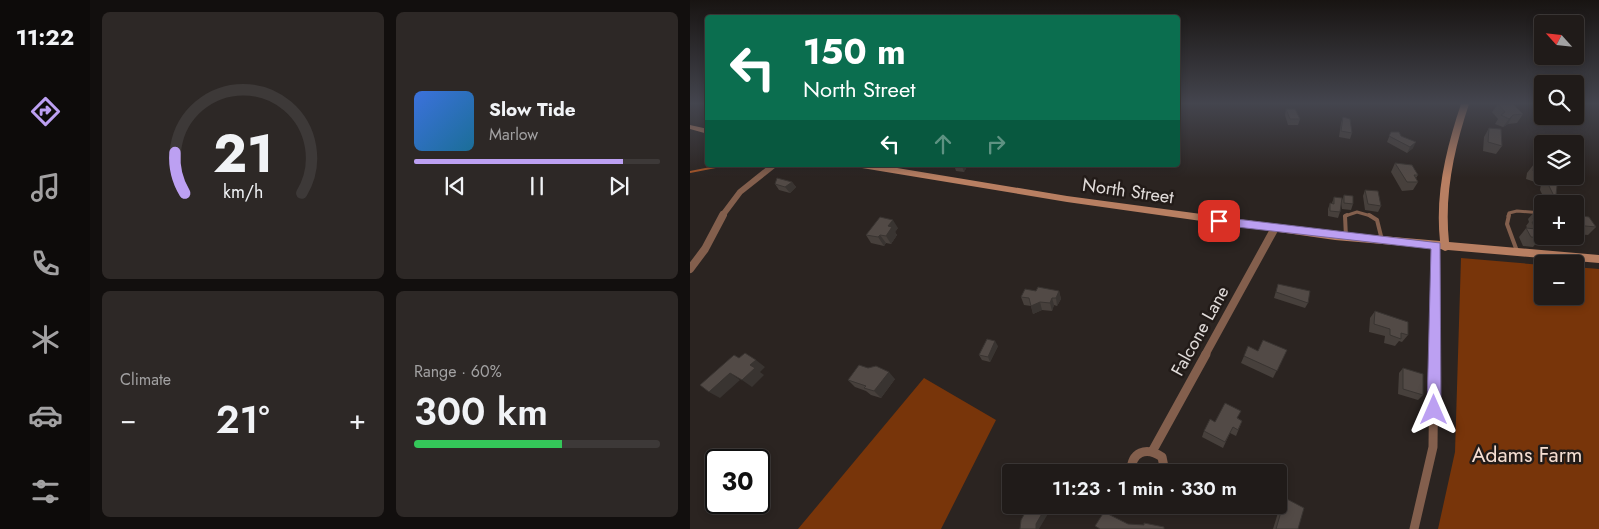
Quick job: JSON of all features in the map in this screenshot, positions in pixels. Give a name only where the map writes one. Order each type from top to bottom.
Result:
[{"type":"main road","points":[[1441,246],[1442,210],[1452,143],[1457,129]]},
{"type":"main road","name":"North Street","points":[[874,167],[1062,198],[1275,228],[1518,254],[1599,260]]},
{"type":"street","points":[[690,269],[714,235],[723,214],[736,195],[771,167]]},
{"type":"street","name":"Falcone Lane","points":[[1153,450],[1275,228]]},
{"type":"street","points":[[1414,529],[1433,447],[1441,246]]},
{"type":"street","points":[[1131,464],[1136,454],[1147,450],[1153,450],[1162,457],[1163,464]]},
{"type":"lane","points":[[1518,254],[1507,224],[1509,213],[1517,211],[1534,212]]},
{"type":"lane","points":[[1346,237],[1345,216],[1352,212],[1367,213],[1377,220],[1382,240]]},
{"type":"green space","name":"Adams Farm","points":[[1461,258],[1534,264],[1534,305],[1584,305],[1584,268],[1599,269],[1599,529],[1438,529],[1455,452]]},
{"type":"green space","points":[[924,378],[996,420],[941,529],[798,529]]},
{"type":"building","points":[[1341,129],[1351,129],[1352,133],[1341,131]]},
{"type":"building","points":[[1489,129],[1501,129],[1502,146],[1488,142]]},
{"type":"building","points":[[1391,132],[1399,132],[1401,136],[1416,142],[1410,147],[1389,136]]},
{"type":"building","points":[[1395,163],[1412,165],[1418,175],[1414,175],[1418,182],[1407,182]]},
{"type":"building","points":[[777,178],[792,182],[785,187],[775,184]]},
{"type":"building","points":[[1548,185],[1557,185],[1556,195],[1554,195]]},
{"type":"building","points":[[1365,190],[1378,191],[1381,206],[1368,204]]},
{"type":"building","points":[[1344,195],[1353,196],[1353,204],[1344,203]]},
{"type":"building","points":[[1334,197],[1342,198],[1340,212],[1330,211],[1330,203],[1334,204]]},
{"type":"building","points":[[1584,216],[1589,217],[1596,227],[1584,226]]},
{"type":"building","points":[[880,217],[893,220],[888,226],[892,227],[886,236],[866,235]]},
{"type":"building","points":[[1526,228],[1534,229],[1534,237],[1531,237]]},
{"type":"building","points":[[1278,284],[1310,291],[1308,303],[1276,292]]},
{"type":"building","points":[[1038,287],[1059,291],[1056,298],[1052,298],[1050,303],[1040,302],[1031,306],[1029,298],[1021,297],[1025,289],[1036,291]]},
{"type":"building","points":[[1375,311],[1408,322],[1408,335],[1401,333],[1401,339],[1390,335],[1390,329],[1374,324]]},
{"type":"building","points":[[987,339],[995,341],[988,357],[979,355]]},
{"type":"building","points":[[1263,340],[1287,350],[1277,371],[1244,356],[1248,346],[1258,351]]},
{"type":"building","points":[[745,353],[756,360],[750,365],[755,368],[742,380],[730,373],[709,392],[700,385],[734,355],[739,358]]},
{"type":"building","points":[[859,365],[868,368],[876,366],[889,372],[874,391],[848,380]]},
{"type":"building","points":[[1403,368],[1423,374],[1423,395],[1403,389]]},
{"type":"building","points":[[1225,403],[1241,411],[1237,418],[1242,421],[1238,430],[1233,427],[1225,442],[1204,431],[1210,419],[1215,422]]},
{"type":"building","points":[[1287,499],[1304,508],[1298,529],[1276,529],[1280,514],[1287,514]]},
{"type":"building","points":[[1024,514],[1042,514],[1036,524],[1036,529],[1020,529],[1021,520]]},
{"type":"building","points":[[1103,514],[1108,514],[1128,524],[1144,525],[1144,523],[1164,527],[1164,529],[1100,529],[1095,526]]},
{"type":"waterway","points":[[690,172],[716,167]]},
{"type":"route","points":[[1219,221],[1335,236],[1436,246],[1434,410]]}]
